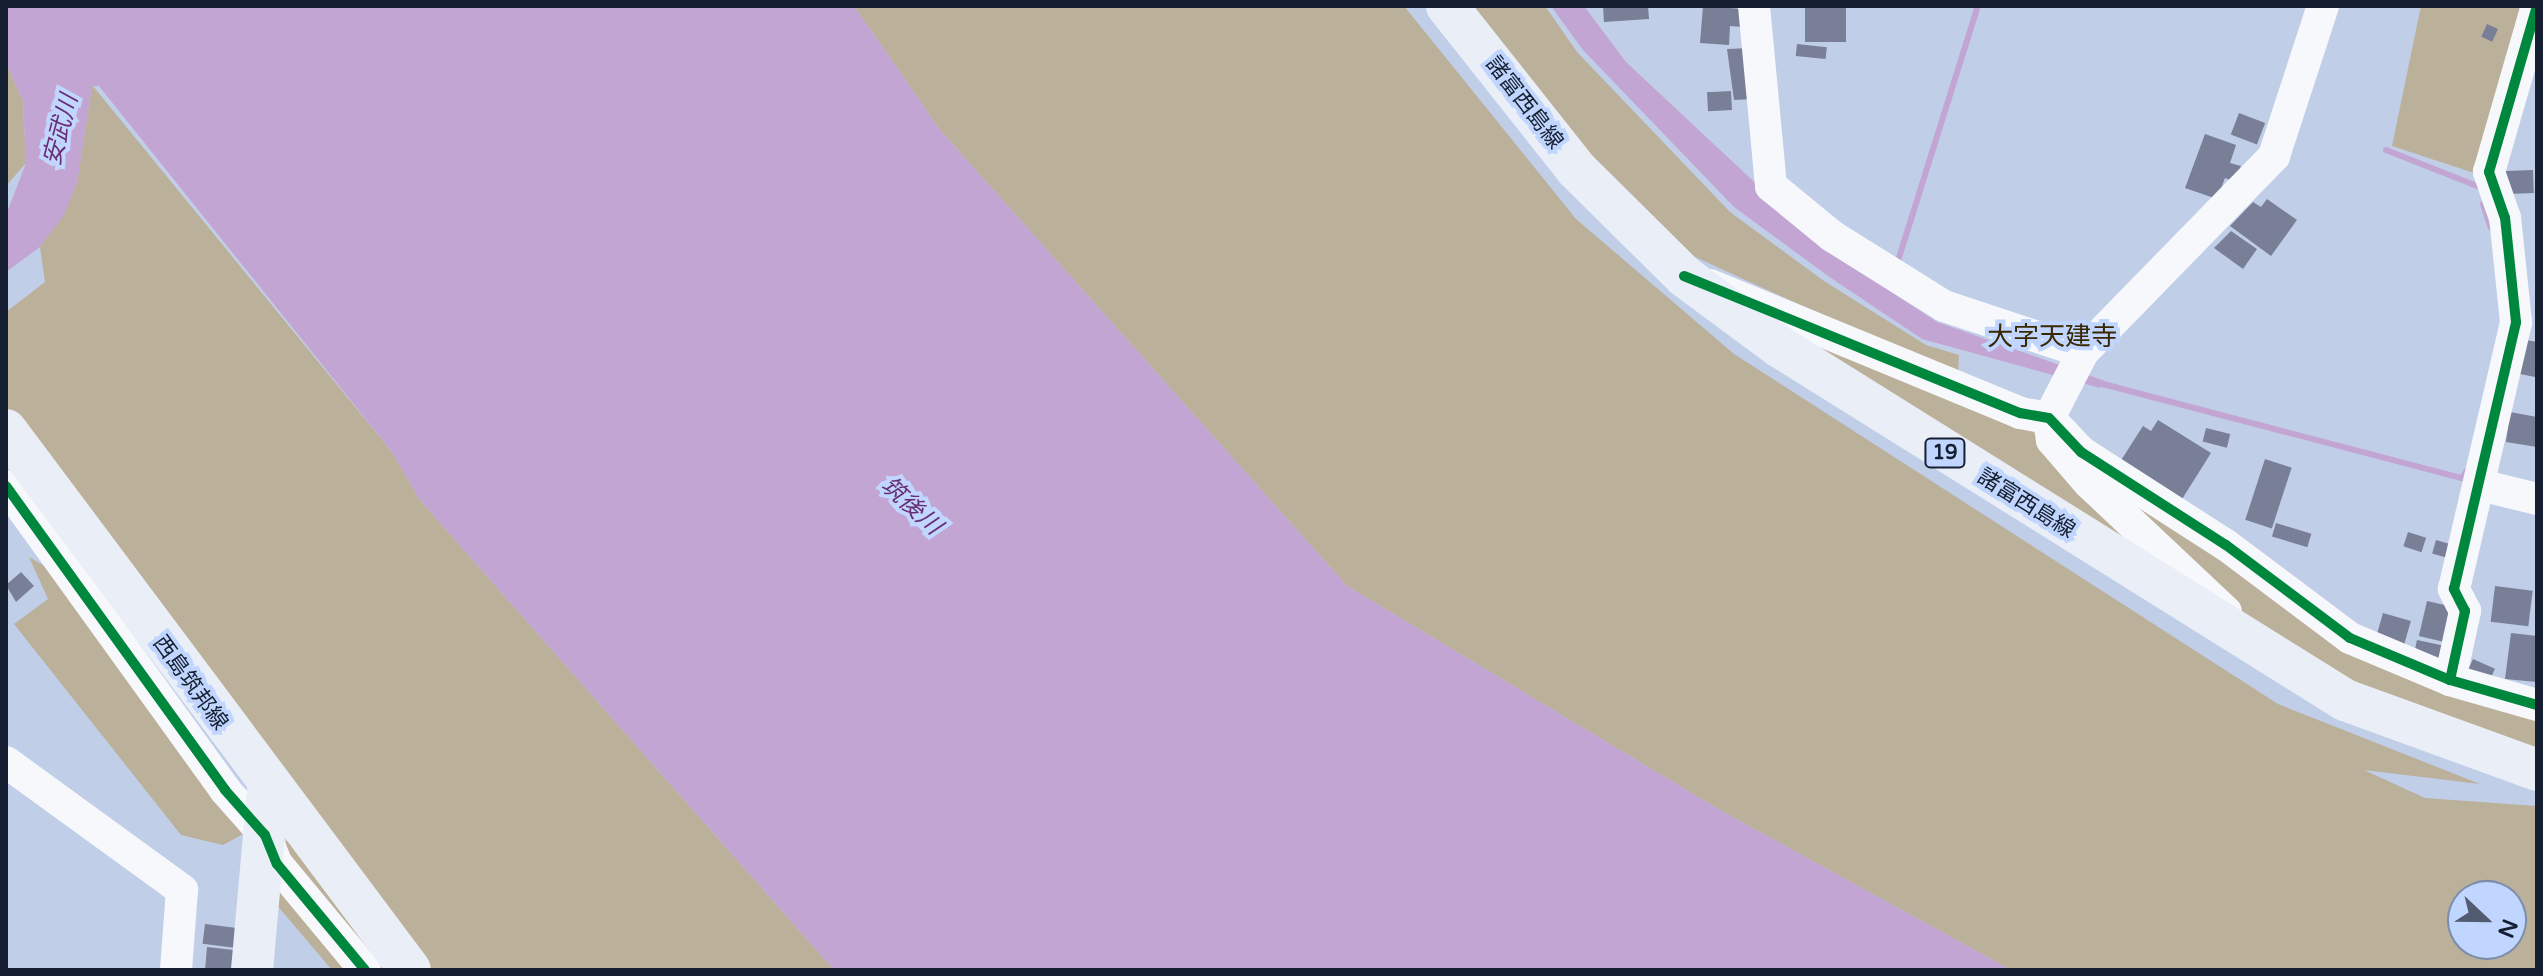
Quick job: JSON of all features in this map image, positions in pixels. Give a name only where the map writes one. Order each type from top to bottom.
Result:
[{"type":"main road","name":"諸富西島線","points":[[1447,6],[1576,169],[1684,276],[1864,402],[2244,642],[2408,728],[2537,770]]},
{"type":"main road","name":"西島筑邦線","points":[[6,430],[268,789],[410,970]]},
{"type":"main road","points":[[252,970],[268,789]]},
{"type":"street","points":[[1754,6],[1771,186],[1832,236],[1944,306],[2074,366]]},
{"type":"street","points":[[2244,642],[2224,608],[2089,483],[2052,440],[2049,418],[2074,366],[2274,156],[2323,6]]},
{"type":"street","points":[[2450,680],[2465,611],[2454,589],[2516,322],[2505,218],[2489,172],[2537,6]]},
{"type":"street","points":[[1684,276],[2020,413],[2049,418],[2081,452],[2239,554],[2350,638],[2450,680],[2537,705]]},
{"type":"street","points":[[2480,485],[2537,499]]},
{"type":"street","points":[[6,486],[225,790],[265,835],[277,864],[365,970]]},
{"type":"street","points":[[6,762],[182,890],[176,970]]},
{"type":"shaded area","points":[[854,6],[1404,6],[1576,219],[1734,354],[2278,704],[2480,784],[2364,770],[2425,798],[2537,806],[2537,970],[2011,970],[1718,809],[1347,586],[940,130]]},
{"type":"shaded area","points":[[1470,6],[1545,6],[1577,52],[1730,212],[1824,281],[1926,345],[1959,355],[1958,377],[1693,256],[1587,154]]},
{"type":"shaded area","points":[[2421,6],[2529,6],[2477,174],[2392,146]]},
{"type":"shaded area","points":[[6,63],[23,101],[26,163],[6,186]]},
{"type":"shaded area","points":[[92,85],[392,452],[419,499],[834,970],[428,970],[6,409],[6,312],[45,282],[40,247],[77,183]]},
{"type":"shaded area","points":[[1771,316],[2035,433],[2198,597]]},
{"type":"shaded area","points":[[2085,461],[2307,614],[2537,713],[2537,753],[2455,730],[2269,642]]},
{"type":"shaded area","points":[[29,557],[55,572],[243,834],[223,845],[181,835],[14,624],[48,599]]},
{"type":"shaded area","points":[[288,835],[392,970],[380,970],[282,858]]},
{"type":"shaded area","points":[[276,875],[357,970],[332,970],[275,903]]},
{"type":"water","points":[[6,6],[854,6],[940,130],[1347,586],[1718,809],[2011,970],[834,970],[419,499],[392,452],[99,86],[92,86],[77,183],[64,215],[40,247],[6,272],[6,215],[26,163],[23,101],[6,63]]},
{"type":"water","points":[[1551,6],[1584,6],[1626,62],[1827,250],[1937,322],[2105,381],[2100,388],[1922,339],[1828,276],[1734,207],[1583,50]]},
{"type":"building","points":[[1603,6],[1648,6],[1649,19],[1604,22]]},
{"type":"building","points":[[1703,6],[1743,9],[1742,27],[1730,26],[1729,45],[1700,43]]},
{"type":"building","points":[[1805,6],[1846,6],[1846,42],[1805,42]]},
{"type":"building","points":[[2487,24],[2498,29],[2492,42],[2481,37]]},
{"type":"building","points":[[1797,44],[1827,47],[1826,59],[1796,56]]},
{"type":"building","points":[[1751,48],[1753,99],[1734,100],[1727,49]]},
{"type":"building","points":[[1731,91],[1732,110],[1708,111],[1707,92]]},
{"type":"building","points":[[2239,113],[2265,123],[2257,145],[2231,134]]},
{"type":"building","points":[[2205,134],[2236,145],[2230,163],[2241,166],[2235,182],[2225,178],[2217,199],[2185,188]]},
{"type":"building","points":[[2533,170],[2534,193],[2507,194],[2506,171]]},
{"type":"building","points":[[2267,199],[2297,220],[2271,256],[2230,226],[2253,202],[2261,207]]},
{"type":"building","points":[[2231,231],[2257,249],[2243,269],[2214,248]]},
{"type":"building","points":[[2521,339],[2537,342],[2535,377],[2515,373]]},
{"type":"building","points":[[2510,412],[2537,417],[2537,447],[2506,442]]},
{"type":"building","points":[[2158,420],[2211,453],[2179,504],[2118,465],[2143,426],[2151,431]]},
{"type":"building","points":[[2206,428],[2230,434],[2227,448],[2203,442]]},
{"type":"building","points":[[2265,459],[2292,468],[2272,529],[2245,520]]},
{"type":"building","points":[[2276,523],[2311,534],[2307,547],[2272,536]]},
{"type":"building","points":[[2408,532],[2426,538],[2421,552],[2403,546]]},
{"type":"building","points":[[2436,540],[2454,545],[2450,559],[2432,553]]},
{"type":"building","points":[[21,572],[34,586],[16,602],[6,585]]},
{"type":"building","points":[[2495,586],[2533,591],[2528,626],[2491,622]]},
{"type":"building","points":[[2427,601],[2453,607],[2445,642],[2419,636]]},
{"type":"building","points":[[2383,613],[2411,621],[2403,647],[2376,639]]},
{"type":"building","points":[[2511,633],[2537,636],[2537,682],[2505,679]]},
{"type":"building","points":[[2417,640],[2446,646],[2443,662],[2414,656]]},
{"type":"building","points":[[2473,659],[2495,669],[2488,683],[2466,674]]},
{"type":"building","points":[[205,924],[239,928],[236,948],[203,944]]},
{"type":"building","points":[[207,947],[234,950],[231,970],[205,970]]},
{"type":"waterway","points":[[1897,264],[1978,6]]},
{"type":"waterway","points":[[2386,150],[2477,186]]},
{"type":"waterway","points":[[2483,204],[2491,228]]},
{"type":"waterway","points":[[2103,384],[2462,478],[2468,469]]},
{"type":"cycle path","points":[[2450,680],[2465,611],[2454,589],[2516,322],[2505,218],[2489,172],[2537,6]]},
{"type":"cycle path","points":[[1684,276],[2020,413],[2049,418],[2081,452],[2226,545],[2350,638],[2450,680],[2537,705]]},
{"type":"cycle path","points":[[6,486],[225,790],[265,835],[277,864],[365,970]]},
{"type":"district","name":"大字天建寺","points":[[2052,337]]},
{"type":"water label","name":"安武川","points":[[61,130]]},
{"type":"water label","name":"筑後川","points":[[911,506]]}]
